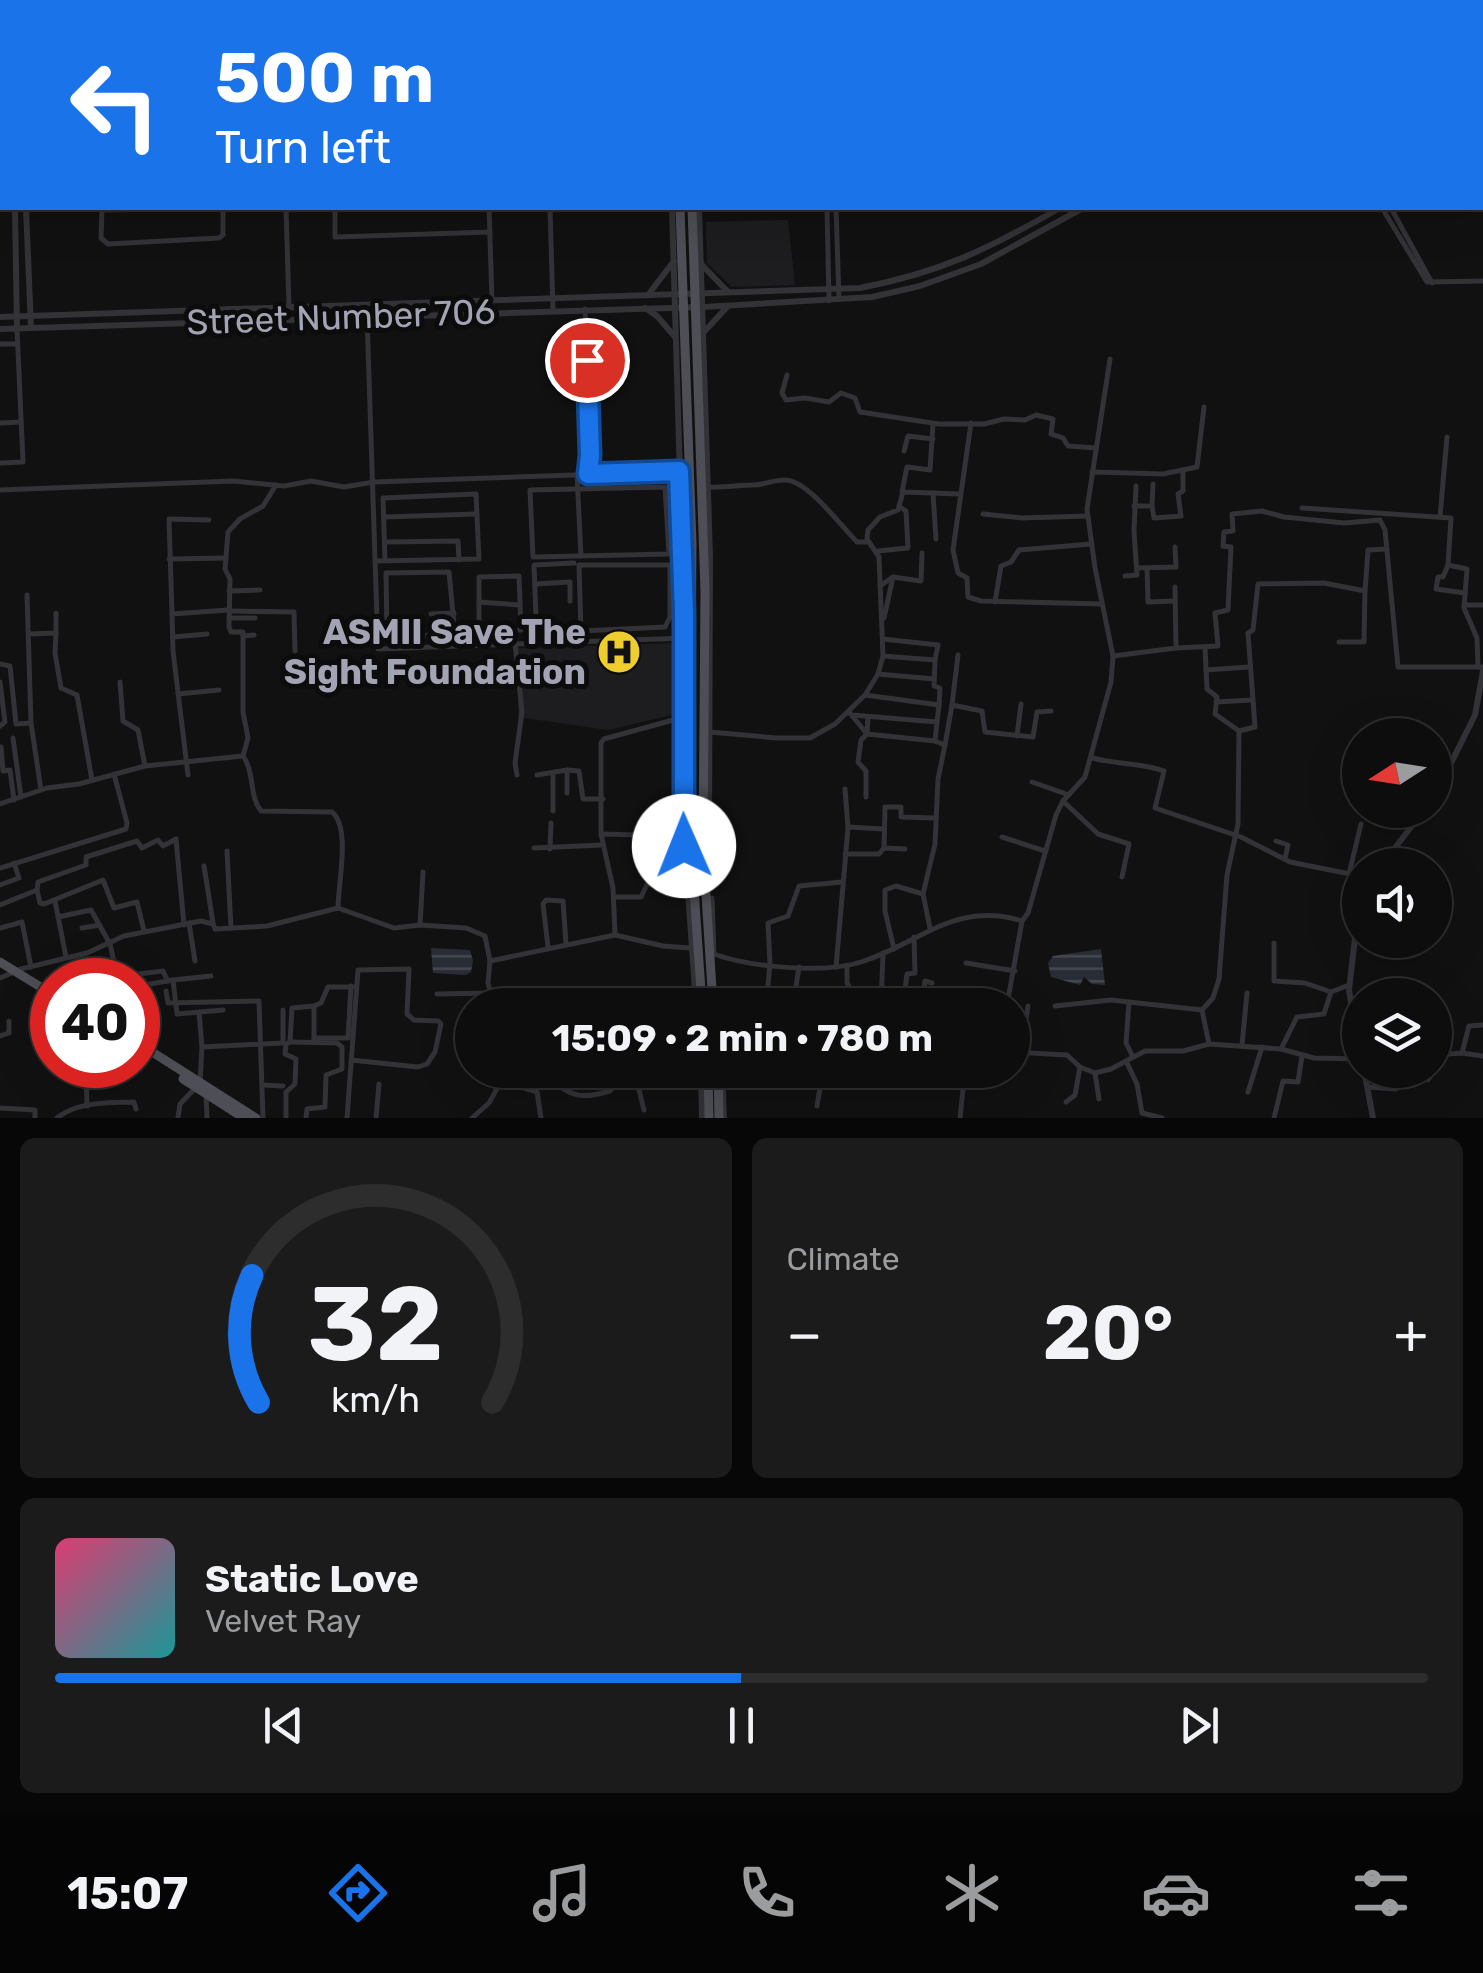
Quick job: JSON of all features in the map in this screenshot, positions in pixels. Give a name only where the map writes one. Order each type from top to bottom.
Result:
[{"type":"main road","points":[[676,210],[689,638],[690,832],[697,988]]},
{"type":"main road","points":[[696,210],[705,636],[703,848],[714,988]]},
{"type":"main road","points":[[0,959],[30,974]]},
{"type":"main road","points":[[160,1061],[244,1118]]},
{"type":"main road","points":[[201,1088],[260,1118]]},
{"type":"main road","points":[[705,1088],[706,1118]]},
{"type":"main road","points":[[721,1088],[722,1118]]},
{"type":"street","points":[[0,464],[23,462],[15,210]]},
{"type":"street","points":[[26,210],[31,328]]},
{"type":"street","points":[[102,210],[101,238],[108,244],[220,238],[224,235],[221,210]]},
{"type":"street","points":[[286,210],[289,307]]},
{"type":"street","points":[[335,210],[335,237],[490,232]]},
{"type":"street","points":[[489,210],[492,301]]},
{"type":"street","points":[[550,210],[553,310]]},
{"type":"street","points":[[676,210],[674,260],[678,294]]},
{"type":"street","points":[[696,210],[701,264],[698,294]]},
{"type":"street","points":[[827,210],[829,300]]},
{"type":"street","points":[[836,210],[839,300]]},
{"type":"street","points":[[0,317],[830,289],[902,280],[941,268],[976,254],[1056,210]]},
{"type":"street","name":"Street Number 706","points":[[0,329],[839,300],[899,292],[972,268],[1079,210]]},
{"type":"street","points":[[1383,210],[1422,277],[1432,282],[1483,281]]},
{"type":"street","points":[[1391,210],[1432,282]]},
{"type":"street","points":[[647,296],[674,260]]},
{"type":"street","points":[[701,264],[729,293]]},
{"type":"street","points":[[699,306],[708,487],[710,732],[709,831],[703,848]]},
{"type":"street","points":[[703,333],[729,306]]},
{"type":"street","points":[[0,490],[232,480],[276,485],[311,481],[344,486],[684,471],[676,338],[679,307]]},
{"type":"street","points":[[644,308],[657,316],[676,338]]},
{"type":"street","points":[[585,309],[588,474]]},
{"type":"street","points":[[368,316],[378,649],[689,638],[684,846],[694,949]]},
{"type":"street","points":[[0,344],[18,344]]},
{"type":"street","points":[[1010,988],[1022,920],[1028,913],[1062,801],[1085,777],[1093,758],[1111,682],[1113,656],[1087,516],[1110,359]]},
{"type":"street","points":[[787,375],[782,390],[784,400],[829,402],[840,393],[855,398],[860,412],[934,424],[1021,421],[1036,415],[1053,420],[1050,434],[1063,438],[1068,446],[1095,448]]},
{"type":"street","points":[[1092,472],[1163,474],[1197,467],[1204,407]]},
{"type":"street","points":[[0,422],[21,422]]},
{"type":"street","points":[[971,423],[953,550],[958,574],[967,578],[968,597],[995,602],[1101,604]]},
{"type":"street","points":[[710,732],[810,738],[851,714],[878,674],[883,656],[878,551],[869,542],[868,530],[880,517],[900,507],[907,467],[930,470],[934,424]]},
{"type":"street","points":[[904,451],[908,436],[932,440]]},
{"type":"street","points":[[1440,517],[1447,437]]},
{"type":"street","points":[[1153,484],[1154,518],[1181,516],[1178,494],[1183,492],[1182,470]]},
{"type":"street","points":[[576,475],[580,556]]},
{"type":"street","points":[[376,561],[479,560],[476,479]]},
{"type":"street","points":[[708,487],[792,481],[808,490],[857,542],[869,542]]},
{"type":"street","points":[[242,756],[248,738],[243,712],[243,632],[231,632],[228,532],[232,524],[263,506],[276,485]]},
{"type":"street","points":[[1125,576],[1137,575],[1136,486]]},
{"type":"street","points":[[665,488],[669,554],[580,556],[533,557],[530,490],[665,488]]},
{"type":"street","points":[[933,493],[936,539]]},
{"type":"street","points":[[385,561],[383,498],[476,494]]},
{"type":"street","points":[[902,495],[959,494]]},
{"type":"street","points":[[1134,506],[1152,506]]},
{"type":"street","points":[[878,551],[908,548],[906,511],[900,507]]},
{"type":"street","points":[[1302,508],[1450,518],[1448,565],[1443,576],[1438,577],[1436,589],[1465,593]]},
{"type":"street","points":[[1113,656],[1218,646],[1216,613],[1228,610],[1230,547],[1223,546],[1224,532],[1233,530],[1232,514],[1262,511],[1285,518],[1380,520]]},
{"type":"street","points":[[1379,512],[1398,666],[1481,668]]},
{"type":"street","points":[[384,517],[477,514]]},
{"type":"street","points":[[983,514],[1022,518],[1087,516]]},
{"type":"street","points":[[188,774],[172,637],[169,519],[209,520]]},
{"type":"street","points":[[384,542],[458,541],[459,560]]},
{"type":"street","points":[[995,602],[1000,566],[1011,562],[1019,550],[1091,544]]},
{"type":"street","points":[[1137,568],[1176,568],[1175,547]]},
{"type":"street","points":[[1340,642],[1364,642],[1368,550],[1386,549]]},
{"type":"street","points":[[880,586],[893,578],[921,581],[922,554]]},
{"type":"street","points":[[169,559],[226,558]]},
{"type":"street","points":[[538,642],[534,565],[574,563]]},
{"type":"street","points":[[578,565],[670,565],[670,617],[665,627],[627,630],[580,631],[578,565]]},
{"type":"street","points":[[1448,565],[1467,569],[1464,605],[1477,638],[1481,668],[1475,715],[1452,761]]},
{"type":"street","points":[[1147,568],[1148,602],[1174,601]]},
{"type":"street","points":[[449,572],[455,635],[426,635],[387,636],[386,573],[449,572]]},
{"type":"street","points":[[479,631],[521,630],[519,576],[479,577],[479,631],[479,644]]},
{"type":"street","points":[[882,625],[893,578]]},
{"type":"street","points":[[535,584],[570,582],[570,601]]},
{"type":"street","points":[[1205,647],[1207,688],[1217,697],[1216,714],[1240,730],[1255,727],[1248,633],[1253,630],[1258,584],[1324,584],[1365,592]]},
{"type":"street","points":[[1174,587],[1176,648]]},
{"type":"street","points":[[229,591],[260,590]]},
{"type":"street","points":[[28,595],[32,722],[41,790]]},
{"type":"street","points":[[479,602],[519,605]]},
{"type":"street","points":[[1464,605],[1483,605]]},
{"type":"street","points":[[172,614],[294,612],[296,650]]},
{"type":"street","points":[[56,613],[55,653],[61,688],[77,694],[92,780]]},
{"type":"street","points":[[229,613],[255,618]]},
{"type":"street","points":[[431,614],[454,613]]},
{"type":"street","points":[[626,642],[627,630]]},
{"type":"street","points":[[29,634],[56,633]]},
{"type":"street","points":[[172,637],[207,634]]},
{"type":"street","points":[[243,636],[254,635]]},
{"type":"street","points":[[426,635],[426,647]]},
{"type":"street","points":[[883,638],[938,645],[934,686],[940,688],[935,740]]},
{"type":"street","points":[[515,643],[522,712],[515,764],[518,775]]},
{"type":"street","points":[[883,656],[935,660]]},
{"type":"street","points":[[930,928],[923,894],[932,861],[938,779],[958,656]]},
{"type":"street","points":[[0,664],[10,666],[16,724],[32,722]]},
{"type":"street","points":[[1206,670],[1249,667]]},
{"type":"street","points":[[878,674],[934,679]]},
{"type":"street","points":[[0,682],[5,722],[0,726]]},
{"type":"street","points":[[120,682],[123,722],[138,730],[145,766]]},
{"type":"street","points":[[178,694],[219,690]]},
{"type":"street","points":[[864,696],[938,706]]},
{"type":"street","points":[[1216,702],[1252,700]]},
{"type":"street","points":[[1016,737],[1020,704]]},
{"type":"street","points":[[952,705],[982,711],[985,732],[1016,737],[1032,737],[1037,712],[1051,711]]},
{"type":"street","points":[[851,714],[937,722]]},
{"type":"street","points":[[851,714],[867,734],[935,740],[945,745]]},
{"type":"street","points":[[615,934],[614,897],[601,834],[602,740],[685,716]]},
{"type":"street","points":[[866,797],[866,774],[858,762],[868,717]]},
{"type":"street","points":[[1202,1010],[1213,998],[1219,979],[1227,875],[1236,835],[1240,730]]},
{"type":"street","points":[[13,738],[17,798]]},
{"type":"street","points":[[1,747],[3,771],[10,770],[17,798]]},
{"type":"street","points":[[0,804],[41,790],[145,766],[242,756]]},
{"type":"street","points":[[242,756],[251,770],[255,802],[261,811],[332,812],[338,816],[343,830],[338,908]]},
{"type":"street","points":[[1093,758],[1164,771],[1155,808],[1236,835],[1284,859],[1342,872]]},
{"type":"street","points":[[567,770],[568,793]]},
{"type":"street","points":[[537,775],[579,770],[583,799],[603,799]]},
{"type":"street","points":[[553,772],[553,811]]},
{"type":"street","points":[[0,868],[127,826],[114,774]]},
{"type":"street","points":[[1032,782],[1069,795]]},
{"type":"street","points":[[836,967],[848,827],[845,789]]},
{"type":"street","points":[[1062,801],[1098,834],[1129,844],[1122,877]]},
{"type":"street","points":[[845,854],[879,854],[884,848],[885,806],[902,807],[901,817],[936,818]]},
{"type":"street","points":[[550,848],[551,824]]},
{"type":"street","points":[[848,827],[884,829]]},
{"type":"street","points":[[601,834],[638,835]]},
{"type":"street","points":[[1002,837],[1045,851]]},
{"type":"street","points":[[86,857],[137,841],[142,848],[158,840],[163,846],[176,839],[186,924],[195,961]]},
{"type":"street","points":[[82,841],[86,865],[38,882],[40,904],[103,880],[114,908],[137,902],[144,931]]},
{"type":"street","points":[[1276,841],[1288,845],[1284,859]]},
{"type":"street","points":[[534,848],[603,844]]},
{"type":"street","points":[[654,850],[684,846]]},
{"type":"street","points":[[884,848],[905,849]]},
{"type":"street","points":[[228,851],[231,928]]},
{"type":"street","points":[[0,885],[19,878],[14,863]]},
{"type":"street","points":[[204,866],[215,929],[280,924],[338,908],[394,928],[466,928],[487,940],[490,988]]},
{"type":"street","points":[[420,925],[423,872]]},
{"type":"street","points":[[614,897],[642,897],[648,883],[686,880]]},
{"type":"street","points":[[768,988],[768,923],[788,916],[799,886],[842,882]]},
{"type":"street","points":[[894,949],[884,911],[885,890],[896,886],[923,894]]},
{"type":"street","points":[[0,905],[37,890]]},
{"type":"street","points":[[711,953],[712,898]]},
{"type":"street","points":[[548,946],[543,904],[546,900],[563,901],[566,943]]},
{"type":"street","points":[[55,901],[66,957]]},
{"type":"street","points":[[58,917],[89,910],[110,944],[113,958]]},
{"type":"street","points":[[490,961],[615,934],[770,964],[836,967],[882,954],[930,928],[980,913],[1022,920]]},
{"type":"street","points":[[0,978],[144,931],[202,921],[213,924]]},
{"type":"street","points":[[0,928],[22,922],[23,969]]},
{"type":"street","points":[[82,928],[100,925]]},
{"type":"street","points":[[905,988],[906,974],[915,974],[914,936]]},
{"type":"street","points":[[1274,942],[1274,981],[1305,983],[1331,992],[1342,988]]},
{"type":"street","points":[[881,988],[882,954]]},
{"type":"street","points":[[966,963],[1014,971]]},
{"type":"street","points":[[847,966],[851,988]]},
{"type":"street","points":[[795,988],[799,967]]},
{"type":"street","points":[[286,1118],[286,1092],[296,1084],[296,1060],[285,1054],[286,1044],[348,1038],[358,970],[409,969],[406,1014],[414,1020],[441,1024],[427,1064],[351,1060]]},
{"type":"street","points":[[160,970],[171,980],[177,1014],[223,1010]]},
{"type":"street","points":[[160,982],[211,976]]},
{"type":"street","points":[[924,988],[925,982],[932,983]]},
{"type":"street","points":[[290,1042],[292,1008],[321,1003],[328,987],[354,986]]},
{"type":"street","points":[[347,1118],[354,986]]},
{"type":"street","points":[[166,991],[168,1003],[255,999],[261,1005],[260,1118]]},
{"type":"street","points":[[1281,1049],[1297,1017],[1324,1014],[1331,992]]},
{"type":"street","points":[[1242,1045],[1247,993]]},
{"type":"street","points":[[437,994],[455,994]]},
{"type":"street","points":[[1055,1006],[1102,1000],[1202,1010]]},
{"type":"street","points":[[1129,1002],[1126,1043],[1132,1056]]},
{"type":"street","points":[[314,1006],[314,1040]]},
{"type":"street","points":[[202,1048],[283,1043],[283,1010]]},
{"type":"street","points":[[1202,1010],[1209,1044]]},
{"type":"street","points":[[199,1012],[201,1088],[207,1118]]},
{"type":"street","points":[[0,1036],[10,1034],[10,1021]]},
{"type":"street","points":[[1462,1053],[1465,1029],[1483,1025]]},
{"type":"street","points":[[306,1118],[307,1109],[324,1106],[327,1072],[342,1070],[340,1043],[314,1040]]},
{"type":"street","points":[[1030,1053],[1067,1055],[1080,1067],[1096,1073],[1145,1051],[1183,1050],[1209,1044],[1281,1049],[1302,1056],[1342,1057]]},
{"type":"street","points":[[1248,1092],[1262,1047]]},
{"type":"street","points":[[1452,1054],[1483,1056]]},
{"type":"street","points":[[1274,1118],[1283,1081],[1298,1082],[1302,1056]]},
{"type":"street","points":[[1126,1060],[1137,1084],[1142,1113],[1162,1118]]},
{"type":"street","points":[[1066,1102],[1074,1095],[1080,1067]]},
{"type":"street","points":[[1096,1073],[1099,1099]]},
{"type":"street","points":[[376,1118],[379,1084]]},
{"type":"street","points":[[263,1085],[283,1086]]},
{"type":"street","points":[[86,1088],[87,1106]]},
{"type":"street","points":[[178,1118],[180,1104],[201,1088]]},
{"type":"street","points":[[472,1118],[488,1104],[497,1088]]},
{"type":"street","points":[[524,1088],[537,1092]]},
{"type":"street","points":[[535,1088],[541,1118]]},
{"type":"street","points":[[562,1088],[582,1098],[613,1088]]},
{"type":"street","points":[[639,1088],[644,1110]]},
{"type":"street","points":[[818,1106],[820,1088]]},
{"type":"street","points":[[960,1118],[963,1088]]},
{"type":"street","points":[[1368,1088],[1374,1118]]},
{"type":"street","points":[[57,1118],[87,1106],[134,1102],[136,1109]]},
{"type":"street","points":[[0,1108],[35,1110],[35,1118]]},
{"type":"shaded area","points":[[788,220],[795,285],[732,287],[707,263],[706,222]]},
{"type":"shaded area","points":[[677,643],[680,713],[608,730],[518,717],[518,648]]},
{"type":"shaded area","points":[[431,948],[470,950],[471,972],[433,973]]},
{"type":"shaded area","points":[[1101,949],[1105,985],[1092,984],[1084,977],[1080,985],[1051,977],[1048,963],[1053,956]]},
{"type":"place","name":"ASMII Save The Sight Foundation","points":[[619,652]]},
{"type":"route","points":[[587,360],[588,474],[679,471],[686,728],[684,846]]}]
